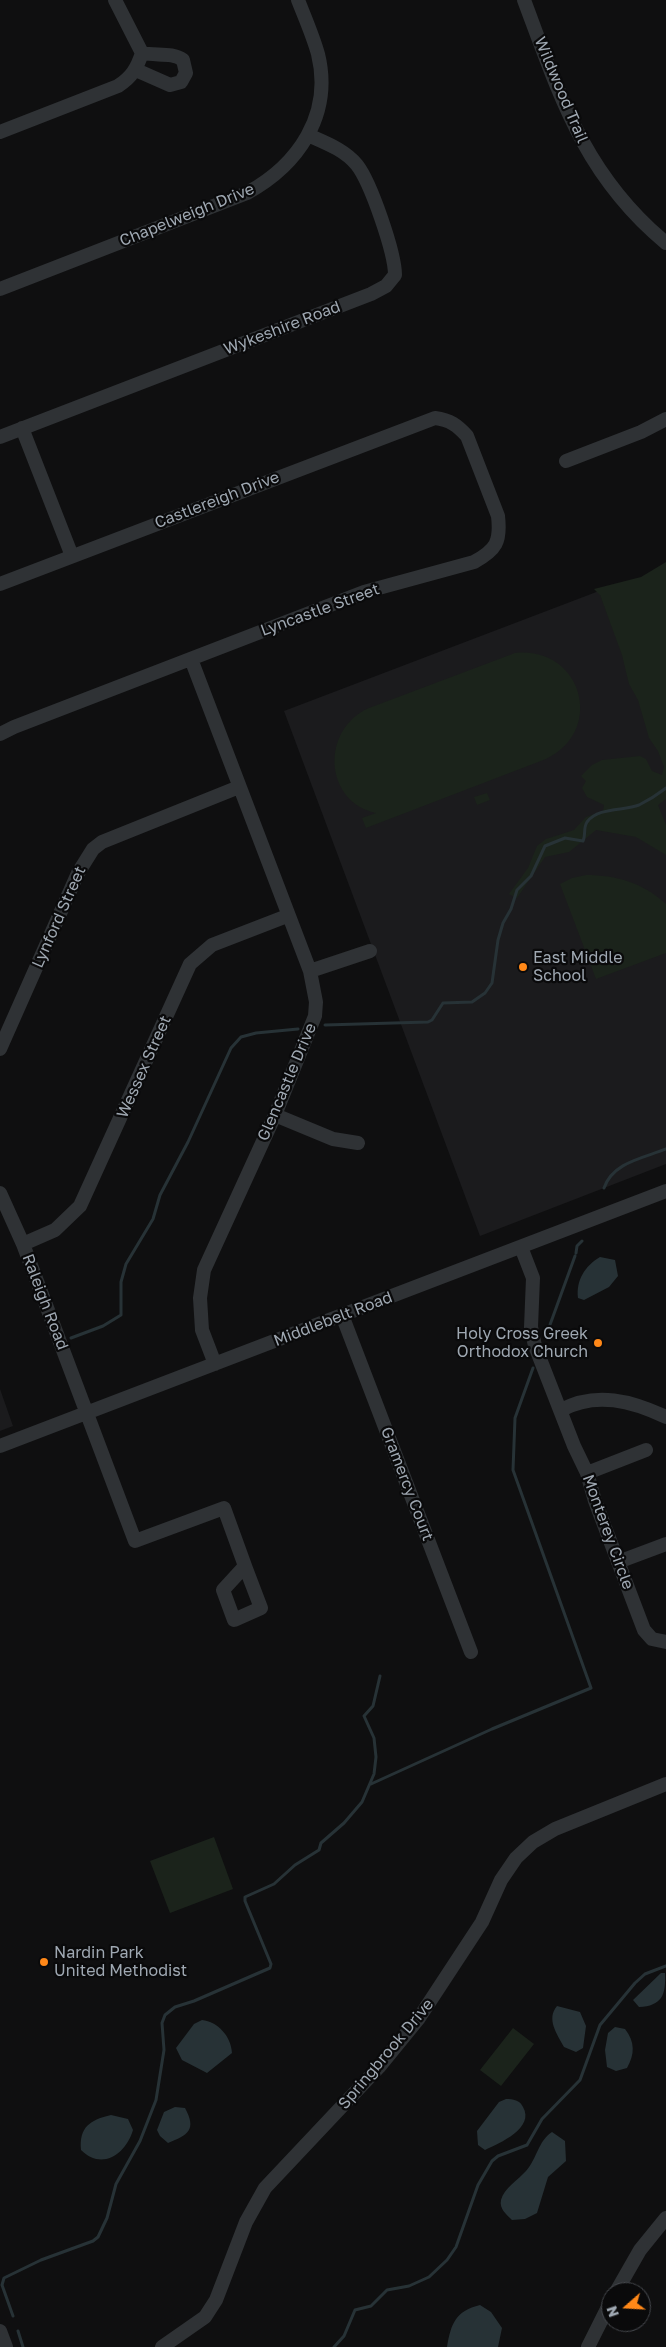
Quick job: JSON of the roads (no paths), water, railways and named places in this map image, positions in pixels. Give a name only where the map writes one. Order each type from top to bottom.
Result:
[{"type":"street","points":[[0,132],[118,86],[136,70],[142,52],[115,0]]},
{"type":"street","name":"Chapelweigh Drive","points":[[0,289],[247,194],[263,185],[292,160],[308,134],[318,110],[320,67],[318,53],[298,0]]},
{"type":"street","name":"Wildwood Trail","points":[[524,0],[560,96],[582,142],[626,204],[666,243]]},
{"type":"street","points":[[136,70],[170,85],[181,82],[186,73],[183,60],[175,54],[155,55],[142,52]]},
{"type":"street","name":"Wykeshire Road","points":[[0,437],[371,294],[386,286],[395,275],[392,252],[364,178],[357,165],[336,147],[308,134]]},
{"type":"street","name":"Castlereigh Drive","points":[[0,584],[435,418]]},
{"type":"street","name":"Lyncastle Street","points":[[0,734],[14,726],[364,592],[452,569],[474,562],[486,555],[499,537],[498,516],[488,489],[467,436],[458,426],[447,419],[435,418]]},
{"type":"street","points":[[566,461],[641,432],[666,419]]},
{"type":"street","points":[[22,428],[72,556]]},
{"type":"street","name":"Glencastle Drive","points":[[191,659],[287,916],[310,971],[316,1002],[315,1016],[275,1115],[204,1270],[200,1298],[202,1330],[215,1364]]},
{"type":"street","name":"Lynford Street","points":[[0,1049],[78,873],[93,849],[113,837],[239,788]]},
{"type":"street","name":"Wessex Street","points":[[23,1244],[55,1230],[80,1206],[190,964],[212,945],[287,916]]},
{"type":"street","points":[[310,971],[370,951]]},
{"type":"street","points":[[275,1115],[333,1139],[358,1143]]},
{"type":"street","name":"Middlebelt Road","points":[[0,1446],[666,1191]]},
{"type":"street","name":"Raleigh Road","points":[[0,1193],[23,1244],[135,1541],[224,1508],[245,1566]]},
{"type":"street","name":"Monterey Circle","points":[[521,1247],[533,1278],[531,1327],[535,1346],[587,1472],[595,1501],[644,1630],[652,1639],[666,1642]]},
{"type":"street","name":"Gramercy Court","points":[[342,1315],[471,1652]]},
{"type":"street","points":[[560,1410],[576,1402],[611,1400],[639,1404],[666,1417]]},
{"type":"street","points":[[587,1472],[646,1450]]},
{"type":"street","points":[[618,1562],[666,1544]]},
{"type":"street","name":"Springbrook Drive","points":[[162,2347],[205,2317],[219,2292],[246,2222],[265,2188],[373,2073],[419,2018],[478,1930],[501,1880],[516,1858],[533,1842],[555,1829],[666,1784]]},
{"type":"street","points":[[622,2282],[640,2250],[666,2218]]},
{"type":"street","points":[[588,2347],[601,2321]]},
{"type":"street","points":[[0,2331],[6,2347]]},
{"type":"waterway","points":[[325,1025],[428,1022],[432,1020],[443,1003],[472,1002],[485,993],[492,983],[498,940],[503,923],[511,909],[517,890],[531,876],[545,846],[565,838],[583,841],[586,824],[592,817],[604,812],[639,805],[666,788]]},
{"type":"waterway","points":[[71,1338],[103,1326],[121,1315],[121,1282],[126,1264],[153,1219],[160,1195],[188,1142],[231,1048],[241,1037],[256,1033],[298,1029]]},
{"type":"waterway","points":[[604,1188],[614,1172],[639,1158],[666,1149]]},
{"type":"waterway","points":[[576,1253],[577,1246],[582,1241]]},
{"type":"waterway","points":[[547,1333],[575,1256]]},
{"type":"waterway","points":[[371,1784],[492,1729],[591,1688],[513,1470],[515,1418],[533,1368]]},
{"type":"waterway","points":[[13,2316],[2,2285],[4,2278],[41,2260],[93,2241],[98,2237],[107,2218],[116,2184],[140,2141],[156,2100],[164,2050],[162,2023],[165,2015],[175,2007],[194,2001],[270,1968],[271,1964],[245,1897],[274,1884],[295,1865],[319,1850],[321,1843],[344,1823],[362,1802],[374,1774],[376,1757],[374,1738],[364,1716],[373,1706],[380,1676]]},
{"type":"waterway","points":[[334,2347],[344,2336],[355,2310],[371,2306],[387,2290],[409,2286],[429,2277],[447,2260],[456,2247],[478,2185],[492,2161],[498,2156],[527,2145],[542,2119],[580,2080],[600,2025],[635,1983],[645,1974],[666,1966]]},
{"type":"waterway","points":[[18,2331],[23,2347]]},
{"type":"place","name":"East Middle School","points":[[523,967]]},
{"type":"place","name":"Holy Cross Greek Orthodox Church","points":[[598,1343]]},
{"type":"place","name":"Nardin Park United Methodist","points":[[44,1962]]}]
